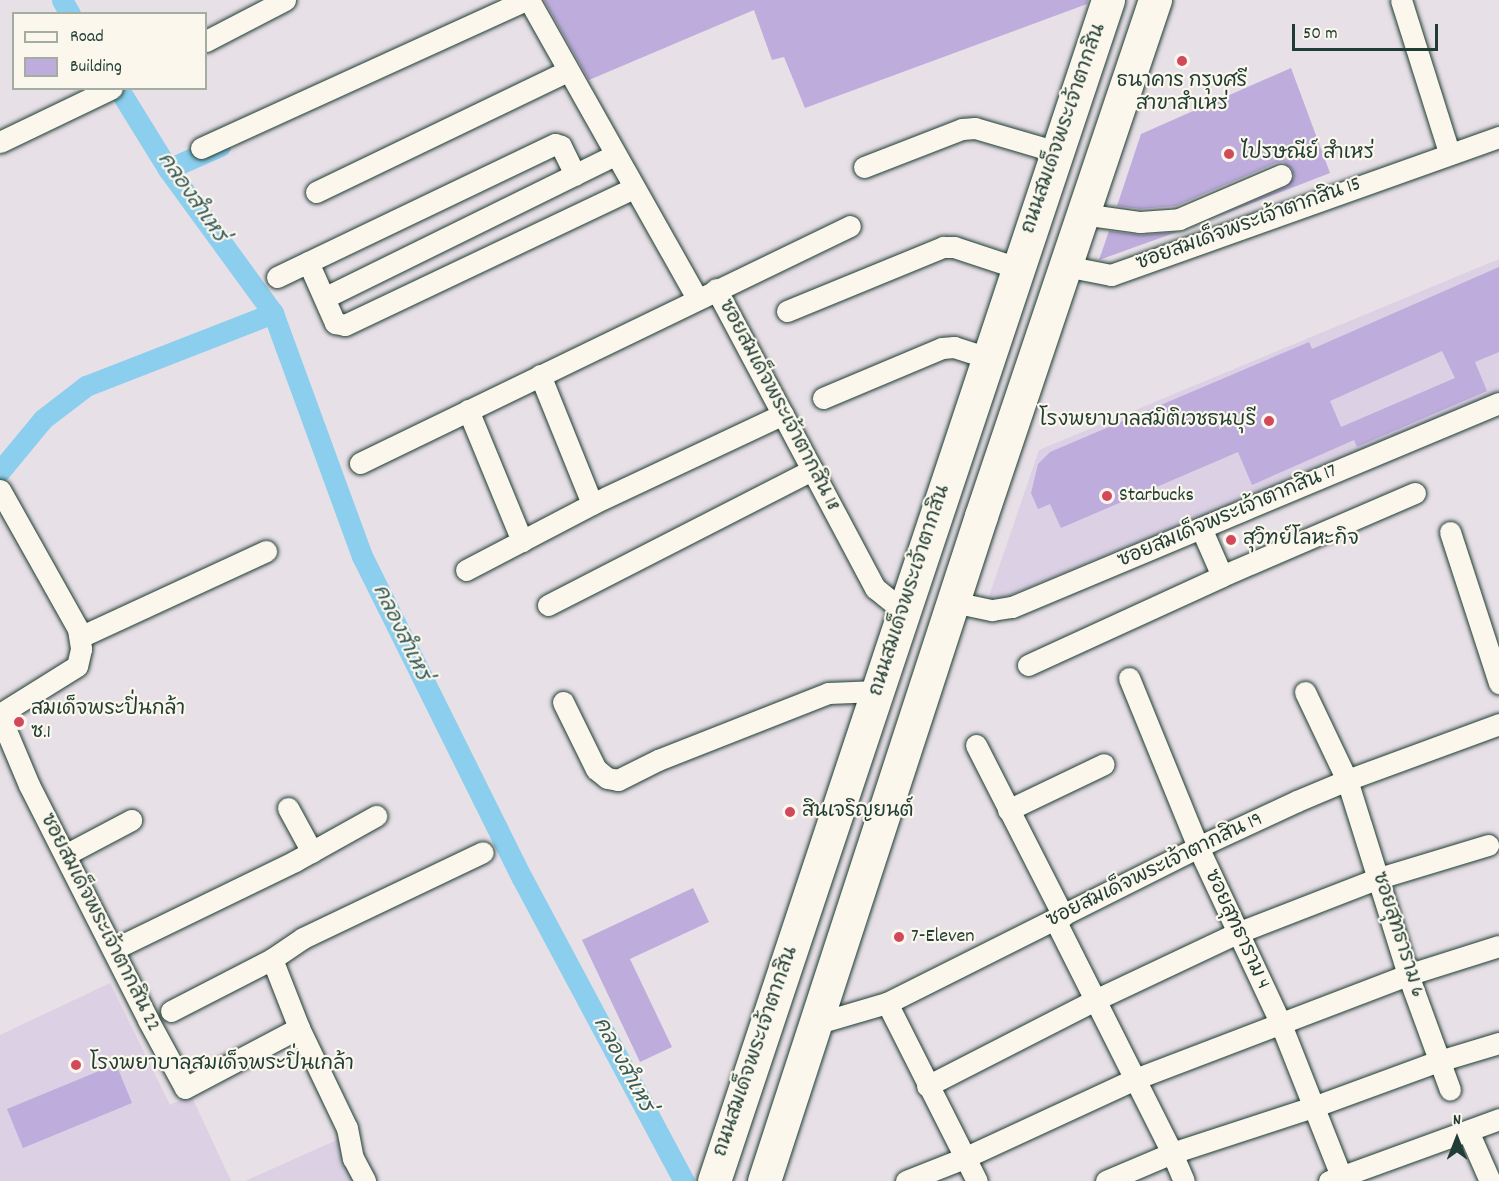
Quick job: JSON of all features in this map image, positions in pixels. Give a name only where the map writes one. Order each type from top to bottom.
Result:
[{"type":"main road","name":"ถนนสมเด็จพระเจ้าตากสิน","points":[[716,1174],[1108,0]]},
{"type":"main road","points":[[768,1180],[814,1024],[1054,297],[1155,0]]},
{"type":"main road","points":[[1036,214],[1080,220]]},
{"type":"main road","points":[[1015,277],[1054,297]]},
{"type":"street","points":[[207,40],[285,0]]},
{"type":"street","name":"ซอยสมเด็จพระเจ้าตากสิน 18","points":[[201,148],[501,5],[527,0],[697,298],[716,289],[875,588],[905,612]]},
{"type":"street","points":[[1401,0],[1449,152]]},
{"type":"street","points":[[316,192],[567,71]]},
{"type":"street","points":[[0,142],[108,90]]},
{"type":"street","points":[[864,167],[962,129],[975,128],[1057,152]]},
{"type":"street","name":"ซอยสมเด็จพระเจ้าตากสิน 15","points":[[1065,266],[1111,275],[1449,152],[1499,137]]},
{"type":"street","points":[[276,277],[555,144],[561,146],[575,175]]},
{"type":"street","points":[[326,297],[615,155]]},
{"type":"street","points":[[1080,220],[1140,222],[1179,219],[1281,175]]},
{"type":"street","points":[[308,262],[326,297],[335,323],[345,325],[634,188]]},
{"type":"street","points":[[716,289],[850,226]]},
{"type":"street","points":[[787,310],[943,247],[954,247],[1015,277]]},
{"type":"street","points":[[360,463],[697,298]]},
{"type":"street","points":[[823,398],[942,348],[954,347],[987,358]]},
{"type":"street","points":[[540,375],[592,504]]},
{"type":"street","name":"ซอยสมเด็จพระเจ้าตากสิน 17","points":[[953,602],[992,610],[1012,607],[1499,403]]},
{"type":"street","points":[[468,410],[522,541]]},
{"type":"street","points":[[466,570],[592,504],[783,414]]},
{"type":"street","points":[[548,604],[812,470]]},
{"type":"street","points":[[0,490],[81,636],[266,550]]},
{"type":"street","points":[[1028,665],[1222,576],[1415,493]]},
{"type":"street","points":[[1201,528],[1222,576]]},
{"type":"street","points":[[1450,532],[1499,683]]},
{"type":"street","name":"ซอยสมเด็จพระเจ้าตากสิน 22","points":[[81,636],[77,666],[0,715],[29,785],[114,949],[147,1020],[185,1088],[299,1028]]},
{"type":"street","name":"ซอยสุทธาราม 4","points":[[1130,678],[1198,847],[1280,1022],[1338,1180]]},
{"type":"street","points":[[563,702],[596,769],[608,778],[618,780],[668,756],[828,693],[878,692]]},
{"type":"street","name":"ซอยสุทธาราม 6","points":[[1305,692],[1347,780],[1408,975],[1450,1090]]},
{"type":"street","name":"ซอยสมเด็จพระเจ้าตากสิน 19","points":[[814,1024],[887,1003],[1198,847],[1347,780],[1499,724]]},
{"type":"street","points":[[976,746],[1059,918],[1095,1000],[1184,1181]]},
{"type":"street","points":[[1008,810],[1104,764]]},
{"type":"street","points":[[288,808],[312,852]]},
{"type":"street","points":[[114,949],[312,852],[376,816]]},
{"type":"street","points":[[65,855],[131,820]]},
{"type":"street","points":[[927,1086],[1095,1000],[1237,933],[1379,878],[1488,845]]},
{"type":"street","points":[[171,1011],[272,958],[303,938],[483,852]]},
{"type":"street","points":[[906,1181],[964,1158],[1135,1079],[1408,975],[1499,946]]},
{"type":"street","points":[[272,958],[299,1028],[347,1128],[353,1158],[365,1181]]},
{"type":"street","points":[[887,1003],[977,1181]]},
{"type":"street","points":[[1106,1181],[1172,1153],[1313,1107],[1439,1061],[1499,1043]]},
{"type":"street","points":[[1338,1180],[1499,1119]]},
{"type":"street","points":[[1468,1131],[1490,1181]]},
{"type":"shaded area","name":"โรงพยาบาลสมิติเวชธนบุรี","points":[[1499,259],[1499,392],[986,605],[1039,450]]},
{"type":"shaded area","name":"โรงพยาบาลสมเด็จพระปิ่นเกล้า","points":[[110,983],[170,1105],[191,1095],[231,1181],[0,1181],[0,1035]]},
{"type":"shaded area","points":[[339,1139],[358,1181],[245,1181]]},
{"type":"building","points":[[544,0],[1088,0],[1087,4],[805,108],[784,57],[772,60],[754,10],[589,80]]},
{"type":"building","name":"ไปรษณีย์ สำเหร่","points":[[1291,68],[1330,173],[1216,217],[1287,186],[1294,177],[1292,169],[1283,162],[1276,163],[1176,206],[1140,209],[1117,206],[1141,134]]},
{"type":"building","points":[[1109,231],[1141,235],[1177,232],[1099,260]]},
{"type":"building","name":"โรงพยาบาลสมิติเวชธนบุรี","points":[[1499,267],[1499,352],[1475,362],[1487,391],[1357,447],[1354,440],[1252,485],[1238,452],[1061,528],[1050,504],[1038,509],[1031,493],[1038,464],[1050,452],[1309,342],[1312,349]],"holes":[[[1442,351],[1455,378],[1341,427],[1330,401]]]},
{"type":"building","points":[[693,888],[709,922],[630,959],[672,1047],[640,1062],[582,940]]},
{"type":"building","points":[[116,1064],[132,1103],[23,1148],[7,1109]]},
{"type":"waterway","name":"คลองสำเหร่","points":[[62,0],[69,12]]},
{"type":"waterway","name":"คลองสำเหร่","points":[[119,90],[168,169],[273,313],[362,556],[522,878],[684,1181]]},
{"type":"waterway","points":[[168,169],[220,146]]},
{"type":"waterway","points":[[0,471],[43,419],[86,386],[273,313]]},
{"type":"place","name":"ธนาคาร กรุงศรี สาขาสำเหร่","points":[[1182,61]]},
{"type":"place","name":"ไปรษณีย์ สำเหร่","points":[[1229,154]]},
{"type":"place","name":"โรงพยาบาลสมิติเวชธนบุรี","points":[[1269,421]]},
{"type":"place","name":"Starbucks","points":[[1107,496]]},
{"type":"place","name":"สุวิทย์โลหะกิจ","points":[[1231,540]]},
{"type":"place","name":"สมเด็จพระปิ่นกล้า ซ.1","points":[[19,722]]},
{"type":"place","name":"สินเจริญยนต์","points":[[790,812]]},
{"type":"place","name":"7-Eleven","points":[[899,937]]},
{"type":"place","name":"โรงพยาบาลสมเด็จพระปิ่นเกล้า","points":[[76,1065]]}]
